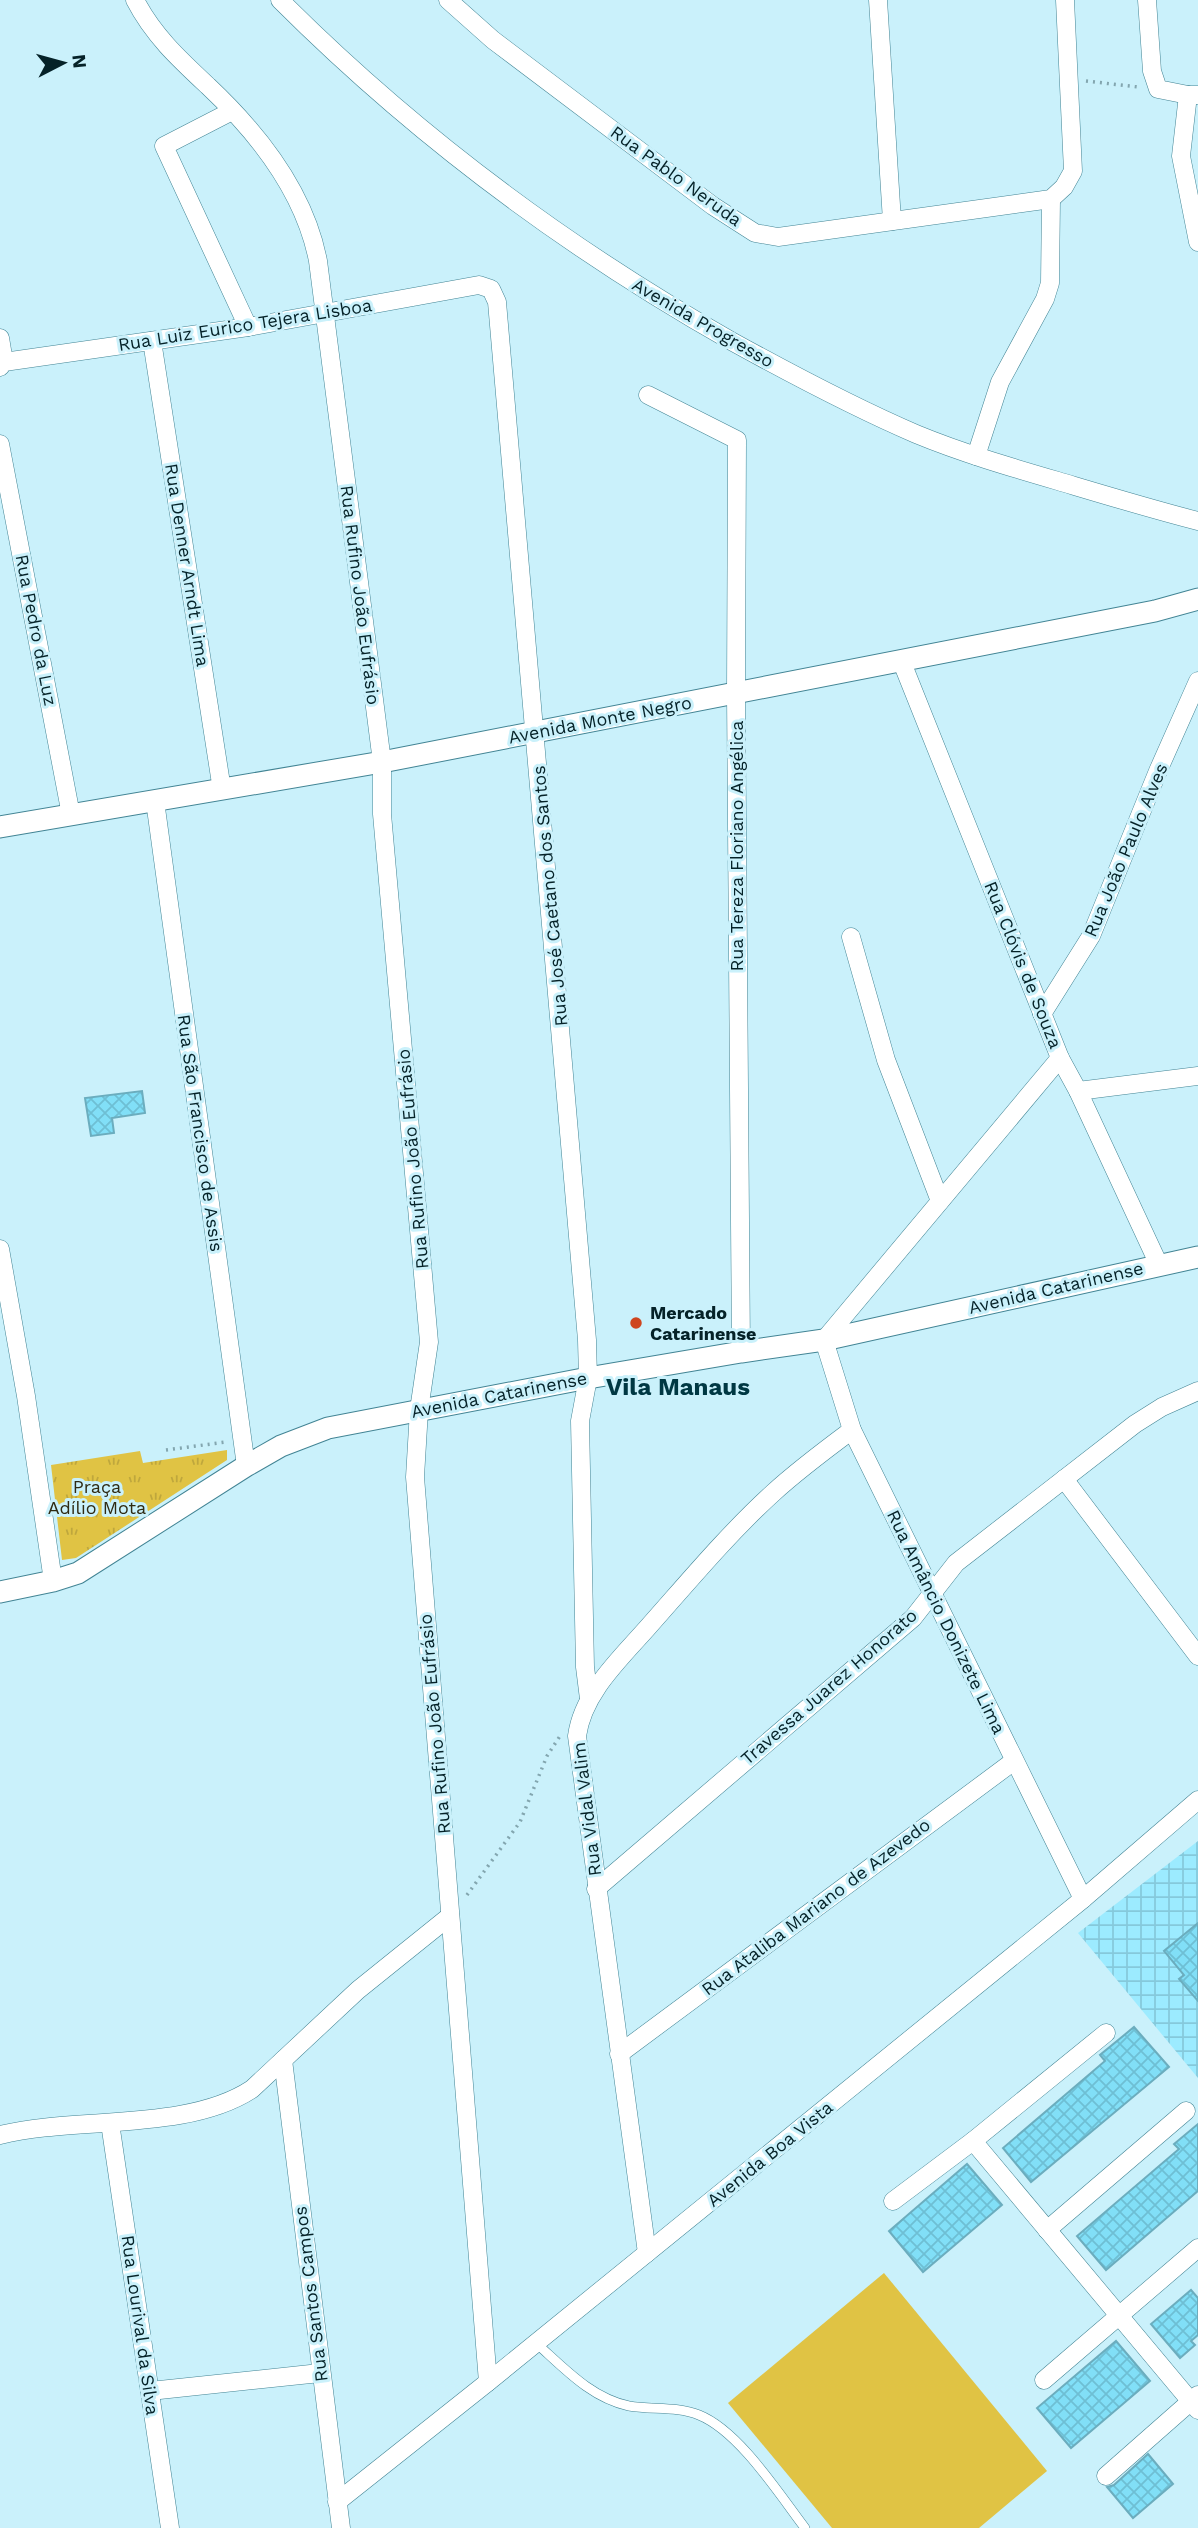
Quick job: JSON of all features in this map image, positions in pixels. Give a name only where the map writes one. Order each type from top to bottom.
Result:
[{"type":"street","name":"Rua Rufino João Eufrásio","points":[[135,0],[161,40],[232,111],[288,182],[307,221],[316,249],[382,762],[383,814],[429,1342],[419,1410],[415,1477],[488,2382]]},
{"type":"street","name":"Avenida Progresso","points":[[280,0],[360,78],[458,161],[627,279],[706,327],[848,403],[917,434],[976,456],[1198,521]]},
{"type":"street","name":"Rua Pablo Neruda","points":[[449,0],[504,49],[713,206],[755,233],[766,236],[793,236],[1058,193]]},
{"type":"street","points":[[878,0],[892,221]]},
{"type":"street","points":[[976,456],[1000,382],[1051,283],[1058,193],[1073,171],[1065,0]]},
{"type":"street","points":[[1147,0],[1152,71],[1158,89],[1193,95],[1181,156],[1198,242]]},
{"type":"street","points":[[232,111],[164,146],[248,327]]},
{"type":"street","name":"Rua Luiz Eurico Tejera Lisboa","points":[[2,364],[248,327],[479,285],[491,289]]},
{"type":"street","name":"Rua José Caetano dos Santos","points":[[491,289],[497,302],[587,1340],[588,1378],[580,1421],[585,1667],[589,1699]]},
{"type":"street","points":[[0,338],[2,364]]},
{"type":"street","name":"Rua Denner Arndt Lima","points":[[152,341],[222,789]]},
{"type":"street","name":"Rua Tereza Floriano Angélica","points":[[648,395],[737,440],[736,694],[741,1352]]},
{"type":"street","name":"Rua Pedro da Luz","points":[[0,444],[71,815]]},
{"type":"street","name":"Avenida Monte Negro","points":[[0,827],[382,762],[1155,611],[1198,599]]},
{"type":"street","name":"Rua Clóvis de Souza","points":[[901,660],[1060,1058],[1159,1265]]},
{"type":"street","name":"Rua João Paulo Alves","points":[[1042,1014],[1091,936],[1198,681]]},
{"type":"street","name":"Rua São Francisco de Assis","points":[[155,801],[246,1466]]},
{"type":"street","points":[[851,937],[886,1060],[940,1201]]},
{"type":"street","points":[[824,1340],[1060,1058]]},
{"type":"street","points":[[1078,1091],[1198,1076]]},
{"type":"street","points":[[0,1249],[26,1396],[53,1581]]},
{"type":"street","name":"Avenida Catarinense","points":[[0,1591],[53,1581],[78,1573],[246,1466],[304,1436],[362,1420],[588,1378],[824,1340],[1198,1257]]},
{"type":"street","name":"Rua Amâncio Donizete Lima","points":[[824,1340],[852,1430],[1083,1899]]},
{"type":"street","name":"Travessa Juarez Honorato","points":[[596,1889],[913,1618],[956,1563],[1135,1424],[1162,1407],[1198,1391]]},
{"type":"street","name":"Rua Vidal Valim","points":[[647,2253],[596,1889],[577,1736],[579,1722],[589,1699],[622,1657],[738,1528],[797,1472],[852,1430]]},
{"type":"street","points":[[1064,1479],[1198,1657]]},
{"type":"street","name":"Rua Ataliba Mariano de Azevedo","points":[[619,2054],[1014,1761]]},
{"type":"street","name":"Avenida Boa Vista","points":[[337,2502],[1083,1899],[1198,1800]]},
{"type":"street","points":[[0,2135],[37,2127],[110,2123],[196,2112],[235,2100],[252,2089],[358,1990],[450,1916]]},
{"type":"street","points":[[893,2201],[973,2141],[1106,2033]]},
{"type":"street","name":"Rua Santos Campos","points":[[283,2060],[341,2528]]},
{"type":"street","points":[[1047,2230],[1186,2111]]},
{"type":"street","name":"Rua Lourival da Silva","points":[[110,2123],[170,2528]]},
{"type":"street","points":[[973,2141],[1119,2316],[1196,2402],[1106,2476]]},
{"type":"street","points":[[1044,2380],[1198,2248]]},
{"type":"street","points":[[150,2391],[320,2373]]},
{"type":"lane","points":[[536,2343],[596,2393],[630,2406],[685,2411],[712,2422],[748,2455],[806,2528]]},
{"type":"path","points":[[1070,79],[1158,89]]},
{"type":"path","points":[[166,1450],[242,1440]]},
{"type":"path","points":[[450,1916],[520,1822],[547,1756],[560,1735],[579,1722]]},
{"type":"shaded area","points":[[1198,1841],[1198,2078],[1078,1933]]},
{"type":"green space","name":"Praça Adílio Mota","points":[[227,1450],[227,1460],[76,1558],[62,1560],[51,1465],[140,1451],[143,1463]]},
{"type":"green space","points":[[884,2273],[1047,2471],[979,2528],[832,2528],[728,2403]]},
{"type":"building","points":[[142,1091],[145,1113],[112,1118],[114,1133],[91,1136],[85,1098]]},
{"type":"building","points":[[1198,1923],[1198,2001],[1179,1979],[1184,1975],[1164,1951]]},
{"type":"building","points":[[1134,2027],[1169,2067],[1031,2182],[1003,2148],[1105,2061],[1100,2055]]},
{"type":"building","points":[[1198,2124],[1198,2191],[1106,2270],[1077,2236],[1179,2149],[1174,2144]]},
{"type":"building","points":[[967,2164],[1002,2205],[923,2272],[889,2231]]},
{"type":"building","points":[[1191,2290],[1198,2298],[1198,2335],[1191,2341],[1195,2345],[1180,2358],[1151,2324]]},
{"type":"building","points":[[1116,2341],[1150,2381],[1071,2448],[1037,2408]]},
{"type":"building","points":[[1148,2454],[1173,2484],[1133,2518],[1107,2487],[1114,2485]]},
{"type":"place","name":"Mercado Catarinense","points":[[636,1323]]},
{"type":"district","name":"Vila Manaus","points":[[678,1387]]}]
